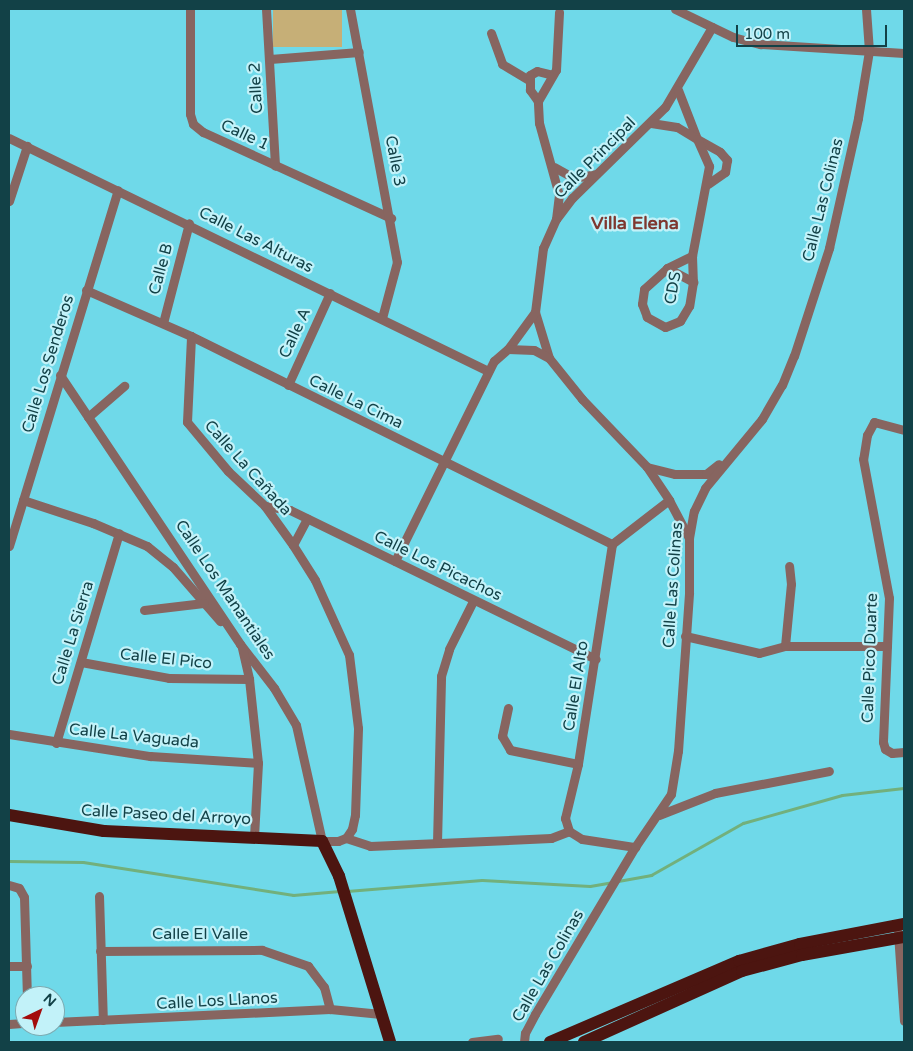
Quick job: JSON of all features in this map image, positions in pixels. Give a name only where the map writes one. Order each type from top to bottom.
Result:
[{"type":"main road","name":"Calle Paseo del Arroyo","points":[[9,815],[104,831],[322,841]]},
{"type":"main road","points":[[322,841],[340,876],[390,1042]]},
{"type":"main road","points":[[550,1042],[740,961],[800,944],[901,931]]},
{"type":"main road","points":[[584,1042],[742,971],[901,931]]},
{"type":"street","name":"Calle 1","points":[[190,9],[190,114],[193,124],[203,132],[391,218]]},
{"type":"street","name":"Calle 2","points":[[266,9],[275,166]]},
{"type":"street","name":"Calle 3","points":[[350,9],[391,218],[397,262],[382,318]]},
{"type":"street","points":[[675,9],[712,27],[760,44],[904,53]]},
{"type":"street","name":"Calle Las Colinas","points":[[524,1042],[525,1033],[535,1014],[636,847],[659,815],[671,794],[676,773],[689,538],[694,511],[705,488],[762,419],[782,385],[794,356],[829,248],[858,118],[869,51],[866,9]]},
{"type":"street","points":[[556,219],[559,195],[554,167],[539,123],[538,101],[553,75],[559,47],[559,12]]},
{"type":"street","name":"Calle Principal","points":[[689,538],[669,500],[647,467],[616,436],[549,358],[535,312],[543,248],[556,219],[596,174],[651,123],[678,90],[712,27]]},
{"type":"street","points":[[491,33],[502,64],[529,80]]},
{"type":"street","points":[[270,59],[358,52]]},
{"type":"street","points":[[538,101],[530,90],[530,74],[537,71],[553,75]]},
{"type":"street","name":"CDS","points":[[678,90],[709,166],[708,184],[692,256],[693,282],[689,306],[680,321],[664,326],[647,317],[642,304],[644,289],[667,268],[692,256]]},
{"type":"street","points":[[651,123],[677,128],[720,152],[727,160],[725,172],[708,184]]},
{"type":"street","name":"Calle Las Alturas","points":[[9,138],[189,223],[488,371]]},
{"type":"street","points":[[9,201],[27,146]]},
{"type":"street","points":[[554,167],[574,178],[596,174]]},
{"type":"street","name":"Calle Los Senderos","points":[[9,546],[118,190]]},
{"type":"street","name":"Calle B","points":[[163,323],[189,223]]},
{"type":"street","points":[[667,268],[693,282]]},
{"type":"street","name":"Calle La Cima","points":[[86,290],[190,336],[288,386],[612,544]]},
{"type":"street","name":"Calle A","points":[[288,386],[330,294]]},
{"type":"street","points":[[395,561],[488,371],[494,361],[508,349],[535,312]]},
{"type":"street","name":"Calle La Cañada","points":[[190,336],[187,422],[222,464],[265,506],[293,545],[315,580],[345,647],[356,690],[358,728],[355,815],[346,838]]},
{"type":"street","points":[[508,349],[534,350],[549,358]]},
{"type":"street","name":"Calle Los Manantiales","points":[[60,376],[240,644],[274,688],[296,725],[322,841]]},
{"type":"street","points":[[88,417],[124,386]]},
{"type":"street","name":"Calle Pico Duarte","points":[[904,430],[874,422],[867,435],[863,459],[889,598],[885,749],[892,753],[904,752]]},
{"type":"street","points":[[647,467],[675,474],[706,474],[728,458]]},
{"type":"street","points":[[23,500],[119,532],[147,546],[173,567],[240,644],[249,680],[258,762],[254,837]]},
{"type":"street","points":[[612,544],[669,500]]},
{"type":"street","name":"Calle Los Picachos","points":[[265,506],[290,510],[473,601],[596,658]]},
{"type":"street","points":[[293,545],[307,519]]},
{"type":"street","name":"Calle La Sierra","points":[[56,742],[119,532]]},
{"type":"street","name":"Calle El Alto","points":[[569,831],[565,818],[578,764],[596,658],[612,544]]},
{"type":"street","points":[[785,646],[791,584],[789,566]]},
{"type":"street","points":[[437,843],[441,676],[449,649],[473,601]]},
{"type":"street","points":[[144,610],[204,603]]},
{"type":"street","points":[[685,636],[759,653],[785,646],[887,646]]},
{"type":"street","name":"Calle El Pico","points":[[81,662],[169,678],[249,680]]},
{"type":"street","points":[[508,708],[502,736],[510,750],[578,764]]},
{"type":"street","name":"Calle La Vaguada","points":[[9,734],[150,756],[258,762]]},
{"type":"street","points":[[659,815],[715,793],[829,771]]},
{"type":"street","points":[[322,841],[346,838],[370,846],[551,838],[569,831],[582,839],[636,847]]},
{"type":"street","points":[[9,885],[19,888],[24,897],[27,986]]},
{"type":"street","points":[[99,896],[103,1020]]},
{"type":"street","points":[[901,931],[904,1021]]},
{"type":"street","name":"Calle El Valle","points":[[100,951],[262,950],[308,966],[324,987],[330,1009]]},
{"type":"street","points":[[9,966],[28,966]]},
{"type":"street","name":"Calle Los Llanos","points":[[65,1022],[330,1009],[381,1014]]},
{"type":"street","points":[[472,1042],[498,1039]]},
{"type":"shaded area","points":[[273,9],[342,9],[342,47],[273,47]]},
{"type":"waterway","points":[[618,881],[651,875],[743,823],[842,795],[904,788]]},
{"type":"waterway","points":[[9,861],[83,862],[293,895],[340,891]]},
{"type":"waterway","points":[[347,891],[482,880],[590,886],[612,882]]},
{"type":"district","name":"Villa Elena","points":[[635,223]]}]
